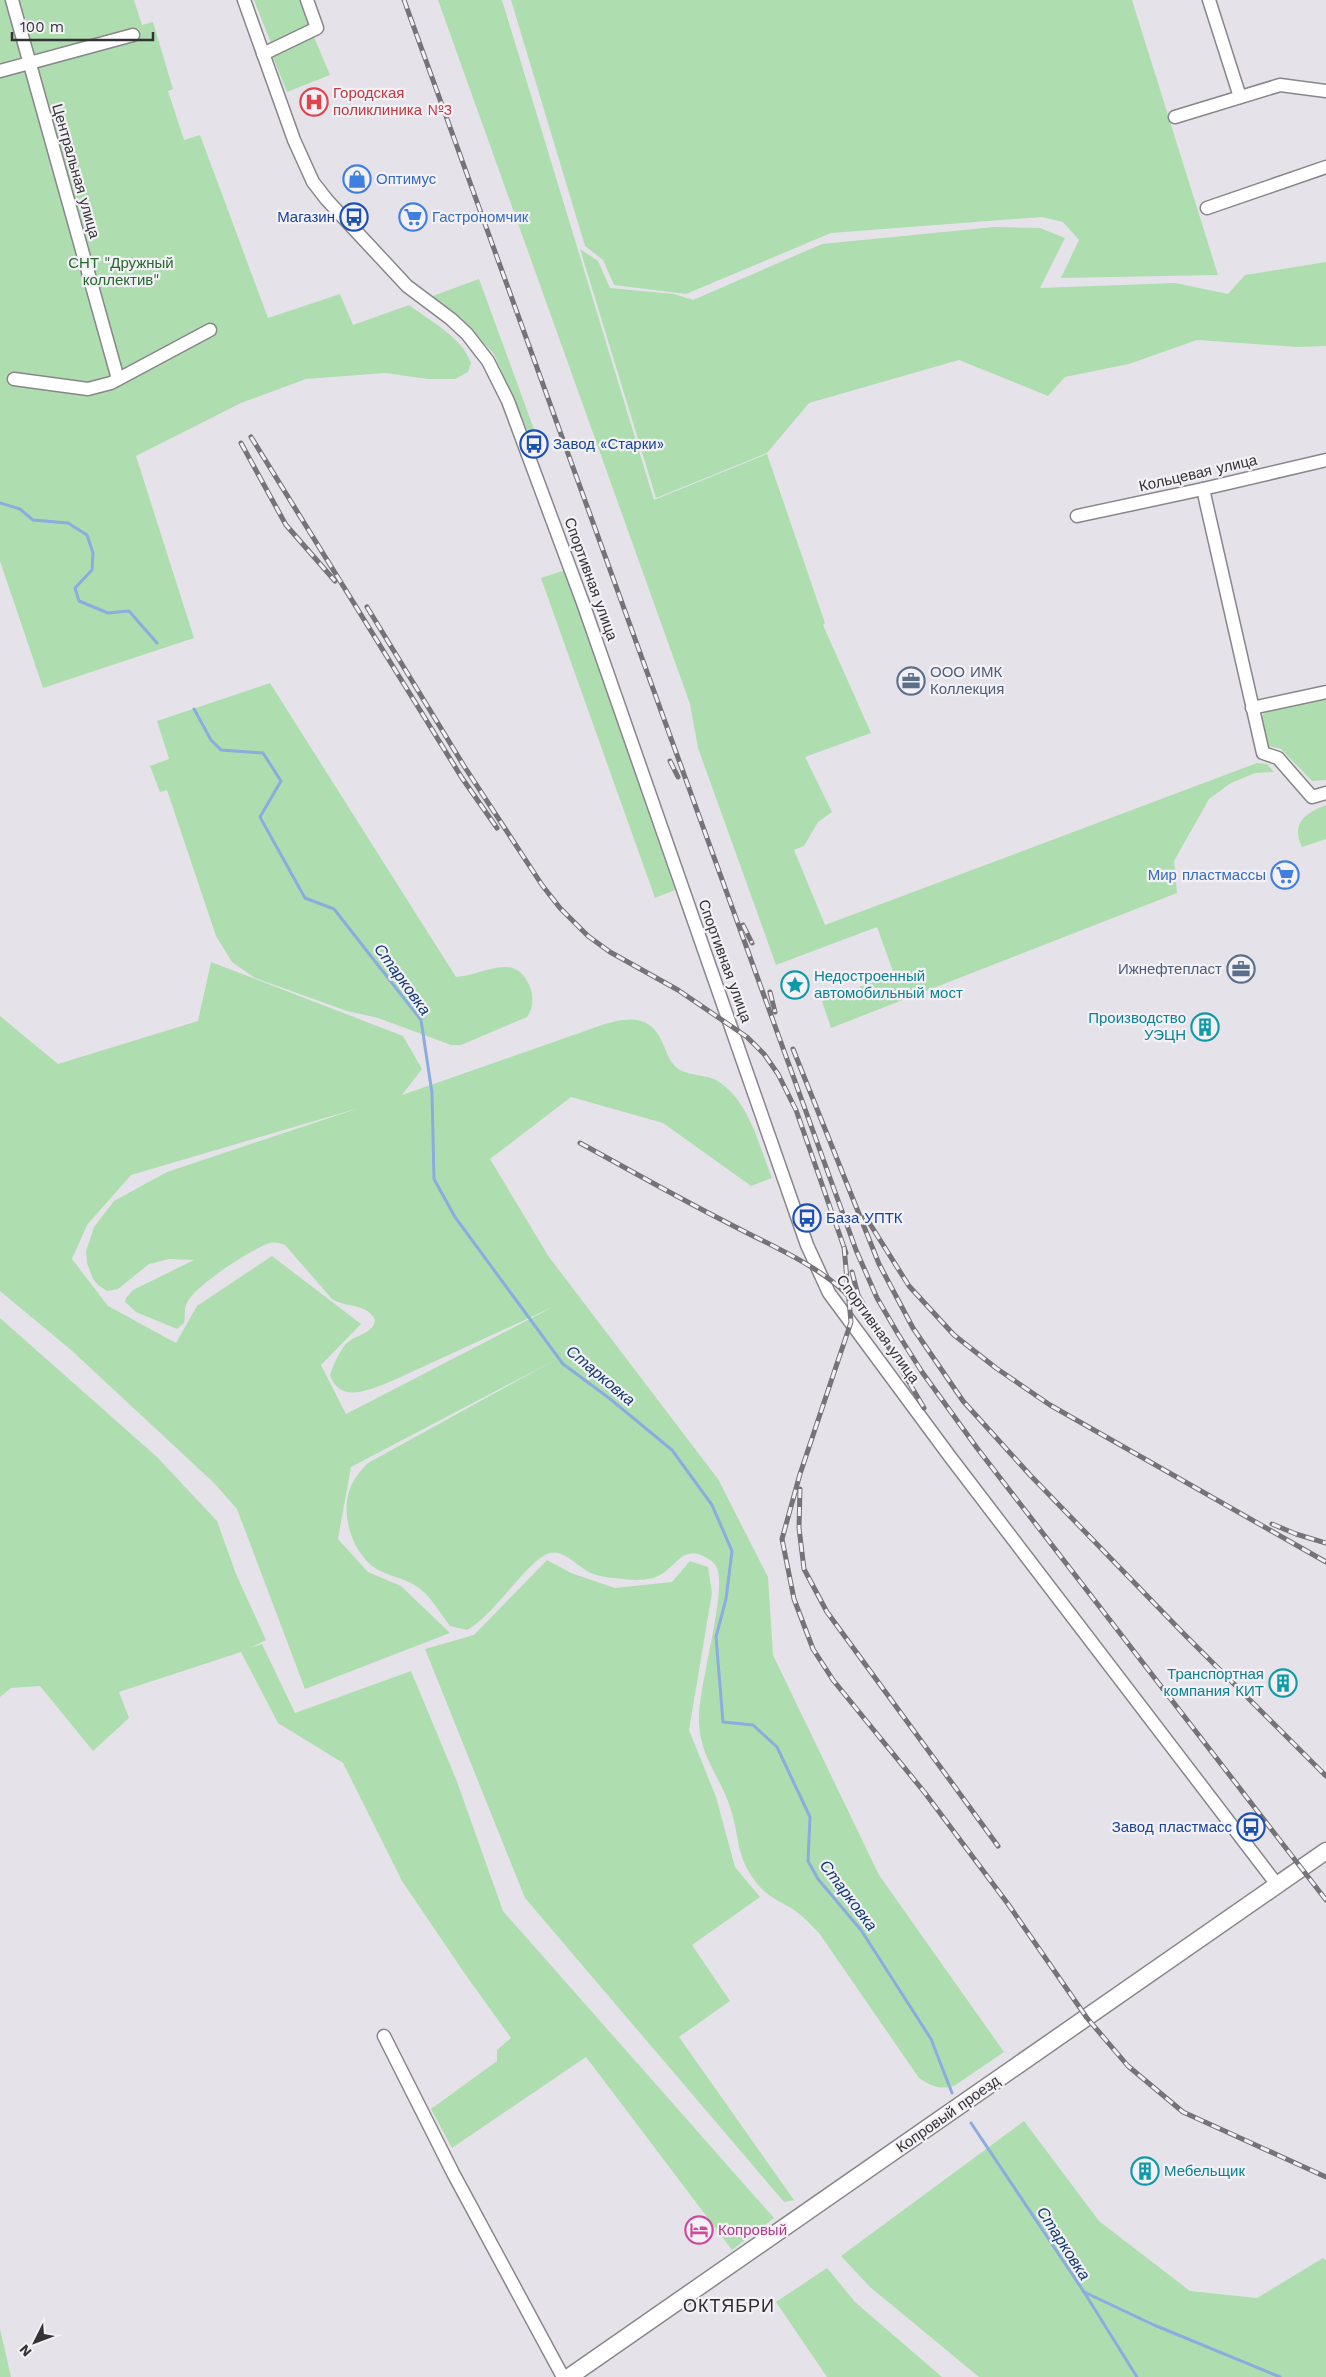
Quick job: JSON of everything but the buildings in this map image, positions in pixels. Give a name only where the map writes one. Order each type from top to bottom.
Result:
[{"type":"main road","name":"Копровый проезд","points":[[569,2377],[1326,1851]]},
{"type":"street","name":"Центральная улица","points":[[12,0],[118,379]]},
{"type":"street","name":"Спортивная улица","points":[[244,0],[294,140],[313,182],[327,200],[407,286],[451,319],[467,334],[488,361],[508,400],[586,612],[807,1245],[830,1293],[951,1458],[1278,1886]]},
{"type":"street","points":[[263,54],[317,28],[307,0]]},
{"type":"street","points":[[1210,1],[1240,97]]},
{"type":"street","points":[[0,71],[133,35]]},
{"type":"street","points":[[1175,117],[1280,85],[1326,91]]},
{"type":"street","points":[[1207,208],[1326,167]]},
{"type":"street","points":[[14,379],[88,389],[118,379],[210,330]]},
{"type":"street","name":"Кольцевая улица","points":[[1076,516],[1326,460]]},
{"type":"street","points":[[1203,489],[1263,753],[1278,758],[1312,797],[1326,793]]},
{"type":"street","points":[[1252,708],[1326,692]]},
{"type":"street","points":[[384,2036],[453,2173],[563,2377]]},
{"type":"green space","name":"СНТ \"Дружный коллектив\"","points":[[0,0],[134,0],[142,25],[153,22],[173,89],[168,91],[184,140],[200,135],[268,318],[340,294],[353,325],[409,305],[453,337],[467,354],[471,363],[468,372],[455,379],[428,379],[385,373],[306,379],[241,403],[136,456],[194,638],[43,688],[0,561]]},
{"type":"green space","points":[[254,0],[301,0],[309,25],[271,43]]},
{"type":"green space","points":[[438,0],[502,0],[654,500],[767,454],[825,623],[823,625],[871,733],[805,757],[832,812],[818,822],[804,846],[794,850],[825,925],[1257,763],[1267,764],[1274,772],[1255,773],[1231,783],[1209,799],[1174,861],[1177,893],[831,1028],[822,1001],[894,974],[877,927],[776,965],[698,748],[690,704]]},
{"type":"green space","points":[[511,0],[1132,0],[1218,275],[1061,278],[1079,240],[1063,222],[1042,217],[831,233],[686,294],[614,285],[603,260],[585,246]]},
{"type":"green space","points":[[314,37],[330,75],[287,92],[272,55]]},
{"type":"green space","points":[[994,227],[1040,228],[1065,238],[1040,288],[1175,283],[1228,294],[1245,275],[1326,262],[1326,346],[1297,347],[1197,340],[1129,364],[1065,377],[1048,396],[959,360],[809,403],[767,453],[656,498],[580,249],[598,261],[610,288],[674,294],[693,300],[822,244]]},
{"type":"green space","points":[[479,279],[535,432],[528,432],[494,354],[452,310],[430,297]]},
{"type":"green space","points":[[565,570],[675,890],[655,898],[541,578]]},
{"type":"green space","points":[[270,683],[456,977],[498,967],[516,970],[524,976],[531,991],[532,1006],[527,1017],[461,1045],[451,1045],[378,1018],[347,1011],[255,978],[232,962],[216,936],[167,790],[160,792],[150,766],[169,759],[157,721]]},
{"type":"green space","points":[[1326,698],[1326,780],[1312,781],[1281,749],[1265,745],[1260,722],[1263,714],[1271,710]]},
{"type":"green space","points":[[1326,805],[1326,839],[1302,847],[1299,839],[1299,825],[1306,815]]},
{"type":"green space","points":[[211,962],[403,1036],[422,1069],[402,1095],[602,1025],[621,1020],[638,1020],[652,1027],[658,1034],[676,1067],[685,1072],[716,1080],[737,1099],[752,1124],[772,1178],[751,1186],[663,1123],[571,1097],[490,1159],[549,1257],[718,1479],[768,1577],[773,1655],[879,1875],[1004,2052],[954,2086],[944,2088],[935,2086],[919,2078],[819,1933],[795,1911],[763,1891],[746,1867],[742,1858],[731,1810],[707,1757],[700,1735],[700,1706],[719,1595],[719,1578],[716,1566],[711,1561],[701,1555],[689,1554],[679,1559],[660,1575],[650,1579],[632,1580],[593,1574],[561,1554],[550,1553],[541,1557],[532,1565],[478,1623],[467,1630],[450,1626],[424,1592],[405,1580],[380,1571],[371,1565],[357,1548],[352,1538],[347,1516],[348,1495],[353,1482],[368,1463],[553,1361],[351,1467],[338,1539],[368,1572],[401,1586],[450,1633],[305,1689],[237,1509],[214,1483],[71,1350],[0,1291],[0,1016],[58,1064],[198,1021]],"holes":[[[359,1108],[167,1172],[114,1201],[94,1227],[86,1251],[87,1263],[93,1279],[107,1291],[118,1289],[149,1264],[169,1259],[194,1260],[133,1290],[125,1302],[136,1312],[177,1329],[184,1323],[188,1301],[213,1277],[261,1247],[270,1243],[285,1245],[332,1299],[362,1308],[375,1320],[371,1328],[345,1345],[336,1359],[330,1375],[341,1390],[348,1392],[366,1391],[392,1381],[555,1306],[346,1414],[321,1365],[361,1324],[272,1256],[197,1306],[176,1343],[108,1306],[72,1259],[87,1225],[131,1175]]]},
{"type":"green space","points":[[0,1318],[157,1457],[217,1521],[236,1574],[266,1640],[250,1648],[262,1644],[295,1713],[411,1671],[456,1779],[503,1911],[774,2218],[732,2250],[586,2057],[452,2148],[431,2109],[497,2061],[497,2050],[511,2038],[402,1881],[343,1763],[278,1723],[241,1652],[119,1692],[129,1718],[93,1751],[40,1686],[11,1688],[0,1697]]},
{"type":"green space","points":[[547,1560],[571,1573],[615,1588],[672,1582],[690,1561],[708,1567],[712,1593],[689,1730],[716,1797],[735,1867],[760,1897],[692,1945],[730,2001],[679,2037],[794,2200],[784,2202],[525,1898],[425,1649],[474,1635]]},
{"type":"green space","points":[[1024,2121],[1099,2221],[1190,2291],[1257,2298],[1323,2258],[1326,2260],[1326,2377],[979,2377],[870,2287],[841,2256]]},
{"type":"green space","points":[[827,2268],[855,2302],[942,2377],[827,2377],[776,2302]]},
{"type":"green space","points":[[0,2329],[11,2377],[0,2377]]},
{"type":"waterway","name":"Старковка","points":[[0,503],[20,509],[33,520],[68,523],[87,535],[93,553],[92,570],[75,588],[79,601],[108,613],[129,611],[157,643]]},
{"type":"waterway","name":"Старковка","points":[[194,709],[211,740],[221,750],[263,753],[281,781],[260,817],[305,898],[334,909],[421,1020],[432,1093],[434,1179],[455,1217],[563,1364],[609,1398],[672,1450],[712,1505],[732,1551],[726,1599],[716,1637],[723,1722],[753,1725],[777,1747],[810,1817],[808,1861],[818,1879],[861,1930],[931,2039],[952,2093]]},
{"type":"waterway","name":"Старковка","points":[[971,2123],[1084,2292],[1137,2377]]},
{"type":"waterway","points":[[1084,2292],[1154,2325],[1280,2377]]},
{"type":"railway","points":[[404,0],[856,1250],[877,1298],[922,1372],[977,1448],[1326,1900]]},
{"type":"railway","points":[[251,437],[462,778],[497,828]]},
{"type":"railway","points":[[241,443],[286,525],[335,581]]},
{"type":"railway","points":[[367,607],[464,766],[542,885],[560,908],[588,936],[610,952],[678,990],[747,1037],[764,1054],[778,1074],[796,1110],[846,1253]]},
{"type":"railway","points":[[670,761],[678,777]]},
{"type":"railway","points":[[743,925],[752,943]]},
{"type":"railway","points":[[770,992],[775,1012]]},
{"type":"railway","points":[[793,1049],[879,1264],[913,1328],[963,1401],[1030,1475],[1184,1634],[1326,1776]]},
{"type":"railway","points":[[580,1143],[808,1265],[825,1276],[850,1298]]},
{"type":"railway","points":[[865,1216],[909,1286],[954,1335],[996,1368],[1050,1405],[1326,1562]]},
{"type":"railway","points":[[844,1247],[851,1322],[800,1474],[782,1539],[794,1599],[813,1649],[833,1680],[925,1793],[1008,1904],[1087,2018],[1128,2066],[1183,2112],[1326,2177]]},
{"type":"railway","points":[[852,1272],[858,1295],[924,1408]]},
{"type":"railway","points":[[800,1489],[799,1528],[804,1569],[827,1612],[998,1846]]},
{"type":"railway","points":[[1272,1524],[1326,1543]]},
{"type":"place","name":"Городская поликлиника №3","points":[[314,102]]},
{"type":"place","name":"Оптимус","points":[[357,179]]},
{"type":"place","name":"Магазин","points":[[354,217]]},
{"type":"place","name":"Гастрономчик","points":[[413,217]]},
{"type":"place","name":"Завод «Старки»","points":[[534,444]]},
{"type":"place","name":"ООО ИМК Коллекция","points":[[911,681]]},
{"type":"place","name":"Мир пластмассы","points":[[1285,875]]},
{"type":"place","name":"Ижнефтепласт","points":[[1241,969]]},
{"type":"place","name":"Недостроенный автомобильный мост","points":[[795,985]]},
{"type":"place","name":"Производство УЭЦН","points":[[1205,1027]]},
{"type":"place","name":"База УПТК","points":[[807,1218]]},
{"type":"place","name":"Транспортная компания КИТ","points":[[1283,1683]]},
{"type":"place","name":"Завод пластмасс","points":[[1251,1827]]},
{"type":"place","name":"Мебельщик","points":[[1145,2171]]},
{"type":"place","name":"Копровый","points":[[699,2230]]},
{"type":"district","name":"ОКТЯБРИ","points":[[729,2306]]}]
